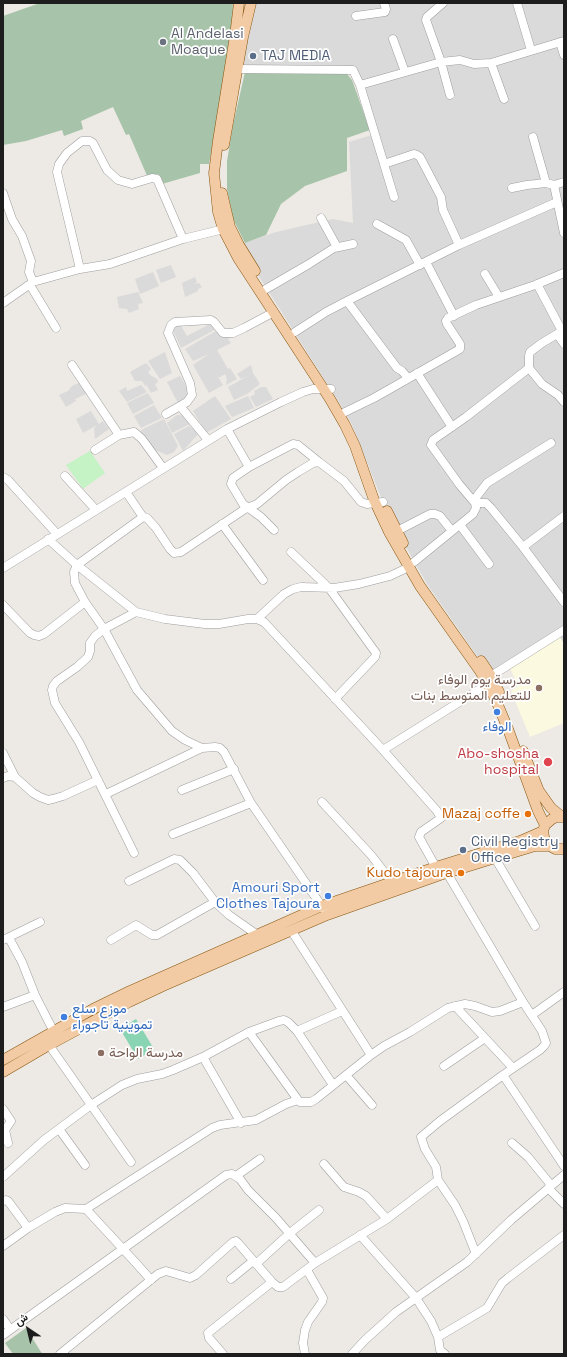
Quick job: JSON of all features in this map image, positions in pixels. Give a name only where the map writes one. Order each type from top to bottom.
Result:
[{"type":"main road","points":[[221,142],[239,3]]},
{"type":"main road","points":[[251,3],[243,37],[238,69],[214,173],[218,212],[294,332],[327,389],[355,446],[379,503],[397,531],[420,586],[480,671],[489,680],[495,698],[539,791],[548,805],[562,817]]},
{"type":"main road","points":[[227,228],[238,258],[327,389],[345,412],[352,425],[389,532],[412,564]]},
{"type":"main road","points":[[523,759],[544,828],[544,837],[546,842],[557,848],[564,856]]},
{"type":"main road","points":[[3,1072],[130,990],[256,934],[441,872],[520,841],[544,828],[552,819],[562,817]]},
{"type":"main road","points":[[3,1060],[53,1039],[163,986],[291,930],[324,911],[392,882],[441,872],[535,846],[557,848]]},
{"type":"street","points":[[356,16],[385,12],[386,9],[384,3]]},
{"type":"street","points":[[443,3],[427,17],[426,20],[441,62],[450,96]]},
{"type":"street","points":[[517,3],[531,50]]},
{"type":"street","points":[[393,39],[404,72]]},
{"type":"street","points":[[360,85],[441,62],[460,60],[474,64],[491,63],[562,41],[564,55]]},
{"type":"street","points":[[491,63],[504,99]]},
{"type":"street","points":[[238,69],[354,71],[360,85],[394,197]]},
{"type":"street","points":[[533,137],[557,202],[564,233]]},
{"type":"street","points":[[80,269],[58,180],[58,172],[59,164],[67,153],[82,141],[90,140],[93,143],[107,170],[118,180],[132,184],[152,178],[157,179],[183,239]]},
{"type":"street","points":[[384,164],[414,154],[420,157],[441,197],[443,210],[459,245]]},
{"type":"street","points":[[512,188],[527,185],[564,182]]},
{"type":"street","points":[[3,193],[12,219],[22,236],[31,262],[29,272],[31,283],[56,328]]},
{"type":"street","points":[[294,332],[326,312],[459,245],[557,202]]},
{"type":"street","points":[[321,218],[338,247]]},
{"type":"street","points":[[377,224],[406,240],[423,264],[454,316]]},
{"type":"street","points":[[3,303],[31,283],[80,269],[110,264],[183,239],[227,228]]},
{"type":"street","points":[[266,289],[328,252],[338,247],[353,244]]},
{"type":"street","points":[[345,412],[374,398],[460,350],[460,344],[447,324],[446,321],[448,318],[476,305],[564,273]]},
{"type":"street","points":[[485,274],[499,297]]},
{"type":"street","points":[[537,284],[562,330],[530,352],[528,356],[529,368],[542,384],[558,395],[564,402]]},
{"type":"street","points":[[347,301],[397,368],[408,378]]},
{"type":"street","points":[[166,414],[190,399],[193,392],[168,333],[171,325],[175,322],[211,320],[223,333],[233,333],[274,312]]},
{"type":"street","points":[[557,334],[564,344]]},
{"type":"street","points":[[72,364],[119,435]]},
{"type":"street","points":[[529,368],[433,440],[431,445],[459,484],[475,503],[488,504],[523,547],[564,602]]},
{"type":"street","points":[[417,373],[452,427]]},
{"type":"street","points":[[3,568],[208,440],[281,402],[308,391],[327,389]]},
{"type":"street","points":[[180,406],[208,440]]},
{"type":"street","points":[[228,429],[249,467]]},
{"type":"street","points":[[95,450],[119,435],[131,431],[142,439],[163,468]]},
{"type":"street","points":[[257,619],[284,594],[293,589],[301,587],[329,588],[359,584],[390,576],[412,564],[473,514],[476,508],[475,503],[480,492],[487,483],[551,443]]},
{"type":"street","points":[[274,530],[261,517],[243,504],[231,484],[233,478],[249,467],[293,444],[298,445],[344,481],[361,502],[367,504],[379,503]]},
{"type":"street","points":[[126,492],[143,517],[147,518],[156,528],[170,550],[177,553],[181,552],[248,507],[257,504],[298,472],[313,463],[319,462]]},
{"type":"street","points":[[65,476],[96,510]]},
{"type":"street","points":[[3,477],[8,480],[57,534]]},
{"type":"street","points":[[397,531],[430,514],[435,514],[440,516],[452,532]]},
{"type":"street","points":[[523,547],[564,516]]},
{"type":"street","points":[[143,517],[76,564],[74,572],[75,583],[85,602],[104,629],[137,690],[149,706],[172,731],[185,740],[202,748]]},
{"type":"street","points":[[222,524],[263,580]]},
{"type":"street","points":[[460,525],[489,564]]},
{"type":"street","points":[[48,539],[76,564],[136,612],[165,619],[205,624],[219,624],[248,619],[257,619],[264,622],[383,750],[440,816],[439,820],[421,832],[419,837],[532,1015],[545,1038],[544,1046],[440,1121],[421,1137],[425,1149],[436,1167],[438,1180],[455,1205],[476,1254]]},
{"type":"street","points":[[291,552],[329,588],[376,653],[375,657],[335,699]]},
{"type":"street","points":[[3,605],[30,633],[39,636],[44,634],[85,602]]},
{"type":"street","points":[[134,853],[79,742],[55,703],[52,690],[57,681],[88,657],[90,643],[95,636],[104,629],[136,612]]},
{"type":"street","points":[[383,750],[564,630]]},
{"type":"street","points":[[106,794],[202,748],[220,748],[234,769],[251,803],[324,911]]},
{"type":"street","points":[[3,753],[15,777],[33,793],[48,800],[54,799],[98,780]]},
{"type":"street","points":[[182,790],[234,769]]},
{"type":"street","points":[[3,778],[8,776],[15,777]]},
{"type":"street","points":[[322,802],[371,856],[392,882]]},
{"type":"street","points":[[173,834],[251,803]]},
{"type":"street","points":[[495,858],[535,926]]},
{"type":"street","points":[[129,881],[174,859],[180,860],[229,915],[256,934]]},
{"type":"street","points":[[111,940],[136,925],[152,936],[157,935],[216,902]]},
{"type":"street","points":[[40,922],[6,939],[22,962],[53,1039],[91,1105],[130,1162]]},
{"type":"street","points":[[291,930],[371,1055]]},
{"type":"street","points":[[532,1015],[564,992]]},
{"type":"street","points":[[3,1007],[34,995]]},
{"type":"street","points":[[249,1032],[298,1100],[300,1102],[311,1102],[371,1055],[432,1017],[455,1006],[465,1004],[492,1012],[500,1011],[523,1002]]},
{"type":"street","points":[[455,1006],[514,1068]]},
{"type":"street","points":[[297,1031],[342,1011]]},
{"type":"street","points":[[3,1177],[59,1128],[91,1105],[130,1081],[147,1076],[162,1074],[203,1057],[249,1032],[278,1021],[284,1020],[292,1024],[333,1086]]},
{"type":"street","points":[[444,1066],[485,1038]]},
{"type":"street","points":[[203,1057],[241,1122]]},
{"type":"street","points":[[346,1075],[372,1105]]},
{"type":"street","points":[[503,1075],[564,1166]]},
{"type":"street","points":[[3,1246],[28,1228],[55,1212],[65,1208],[86,1209],[212,1128],[220,1125],[256,1120],[278,1108],[298,1100]]},
{"type":"street","points":[[3,1109],[11,1121],[5,1130],[8,1144]]},
{"type":"street","points":[[59,1128],[85,1165]]},
{"type":"street","points":[[512,1143],[528,1157],[564,1204]]},
{"type":"street","points":[[236,1176],[260,1159]]},
{"type":"street","points":[[324,1164],[344,1187],[366,1196],[386,1219]]},
{"type":"street","points":[[3,1335],[122,1248],[226,1175],[232,1174],[240,1179],[256,1199],[290,1233],[315,1263]]},
{"type":"street","points":[[352,1354],[396,1312],[467,1262],[511,1220],[564,1175]]},
{"type":"street","points":[[60,1354],[158,1274],[166,1271],[190,1278],[196,1275],[236,1241],[272,1282],[283,1287],[288,1285],[315,1263],[386,1219],[438,1180]]},
{"type":"street","points":[[3,1201],[8,1201],[28,1228]]},
{"type":"street","points":[[86,1209],[150,1280]]},
{"type":"street","points":[[231,1279],[255,1263],[319,1210]]},
{"type":"street","points":[[360,1235],[416,1298],[431,1321],[438,1337],[440,1353]]},
{"type":"street","points":[[438,1337],[487,1308],[502,1283],[564,1235]]},
{"type":"street","points":[[305,1354],[303,1343],[305,1330],[308,1322],[322,1302],[323,1298],[307,1270]]},
{"type":"street","points":[[223,1354],[209,1338],[208,1333],[272,1282]]},
{"type":"street","points":[[3,1319],[10,1329]]},
{"type":"shaded area","points":[[251,3],[564,3],[564,644],[558,634],[491,676],[427,584],[397,531],[383,502],[352,425],[345,412],[239,245],[276,232],[333,219],[353,223],[349,142],[375,134],[354,71],[238,69]]},
{"type":"shaded area","points":[[171,265],[176,277],[161,283],[156,270]]},
{"type":"shaded area","points":[[153,272],[159,286],[140,294],[135,279]]},
{"type":"shaded area","points":[[195,277],[197,282],[194,284],[199,283],[202,287],[198,289],[198,291],[185,297],[182,283]]},
{"type":"shaded area","points":[[138,292],[143,303],[138,304],[139,309],[129,313],[127,309],[119,308],[117,297]]},
{"type":"shaded area","points":[[212,323],[216,329],[181,348],[172,328],[180,324],[187,336]]},
{"type":"shaded area","points":[[216,331],[224,336],[231,337],[228,339],[231,343],[217,350],[228,369],[230,368],[237,379],[226,385],[227,379],[225,374],[218,377],[223,385],[209,393],[193,365],[209,354],[193,361],[185,349]]},
{"type":"shaded area","points":[[165,352],[172,373],[160,379],[148,361]]},
{"type":"shaded area","points":[[146,363],[151,369],[148,372],[157,379],[158,382],[155,384],[158,390],[151,393],[146,384],[146,387],[142,381],[135,381],[130,372]]},
{"type":"shaded area","points":[[251,365],[253,373],[260,384],[247,394],[234,400],[228,387],[248,376],[241,379],[237,374]]},
{"type":"shaded area","points":[[180,376],[191,394],[178,403],[167,382]]},
{"type":"shaded area","points":[[81,382],[88,393],[75,399],[76,401],[66,407],[59,395]]},
{"type":"shaded area","points":[[141,385],[147,392],[127,402],[119,391],[126,387],[127,391]]},
{"type":"shaded area","points":[[261,387],[266,387],[273,399],[256,407],[250,397],[255,394],[254,391]]},
{"type":"shaded area","points":[[148,393],[154,403],[133,414],[127,403]]},
{"type":"shaded area","points":[[215,396],[231,419],[206,433],[193,411]]},
{"type":"shaded area","points":[[248,396],[254,408],[232,417],[225,406]]},
{"type":"shaded area","points":[[154,405],[162,418],[141,428],[134,416]]},
{"type":"shaded area","points":[[91,411],[99,424],[103,421],[109,429],[95,439],[94,428],[97,425],[83,433],[76,419]]},
{"type":"shaded area","points":[[177,415],[188,416],[190,424],[172,433],[167,423]]},
{"type":"shaded area","points":[[164,419],[178,446],[174,452],[167,455],[155,450],[142,436],[141,430]]},
{"type":"shaded area","points":[[189,426],[199,433],[183,451],[174,434]]},
{"type":"shaded area","name":"مدرسة يوم الوفاء للتعليم المتوسط بنات","points":[[560,637],[564,644],[564,723],[530,737],[511,691],[518,686],[510,668]]},
{"type":"green space","points":[[40,3],[233,3],[232,35],[209,164],[200,164],[200,173],[162,184],[158,174],[148,178],[129,134],[126,135],[113,107],[81,121],[83,129],[64,136],[62,130],[26,141],[3,145],[3,16]]},
{"type":"green space","points":[[245,72],[347,74],[352,80],[370,130],[347,138],[347,171],[305,186],[281,204],[266,235],[245,243],[233,219],[227,189],[227,161],[233,125]]},
{"type":"green space","points":[[90,451],[105,473],[83,489],[66,465]]},
{"type":"green space","points":[[136,1019],[154,1049],[138,1059],[120,1029]]},
{"type":"green space","points":[[26,1328],[43,1354],[13,1354],[5,1343]]},
{"type":"place","name":"Al Andelasi Moaque","points":[[163,42]]},
{"type":"place","name":"TAJ MEDIA","points":[[253,56]]},
{"type":"place","name":"مدرسة يوم الوفاء للتعليم المتوسط بنات","points":[[539,688]]},
{"type":"place","name":"الوفاء","points":[[497,712]]},
{"type":"place","name":"Abo-shosha hospital","points":[[548,762]]},
{"type":"place","name":"Mazaj coffe","points":[[528,814]]},
{"type":"place","name":"Civil Registry Office","points":[[463,850]]},
{"type":"place","name":"Kudo tajoura","points":[[461,873]]},
{"type":"place","name":"Amouri Sport Clothes Tajoura","points":[[328,896]]},
{"type":"place","name":"موزع سلع تموينية تاجوراء","points":[[64,1017]]},
{"type":"place","name":"مدرسة الواحة","points":[[101,1053]]}]
